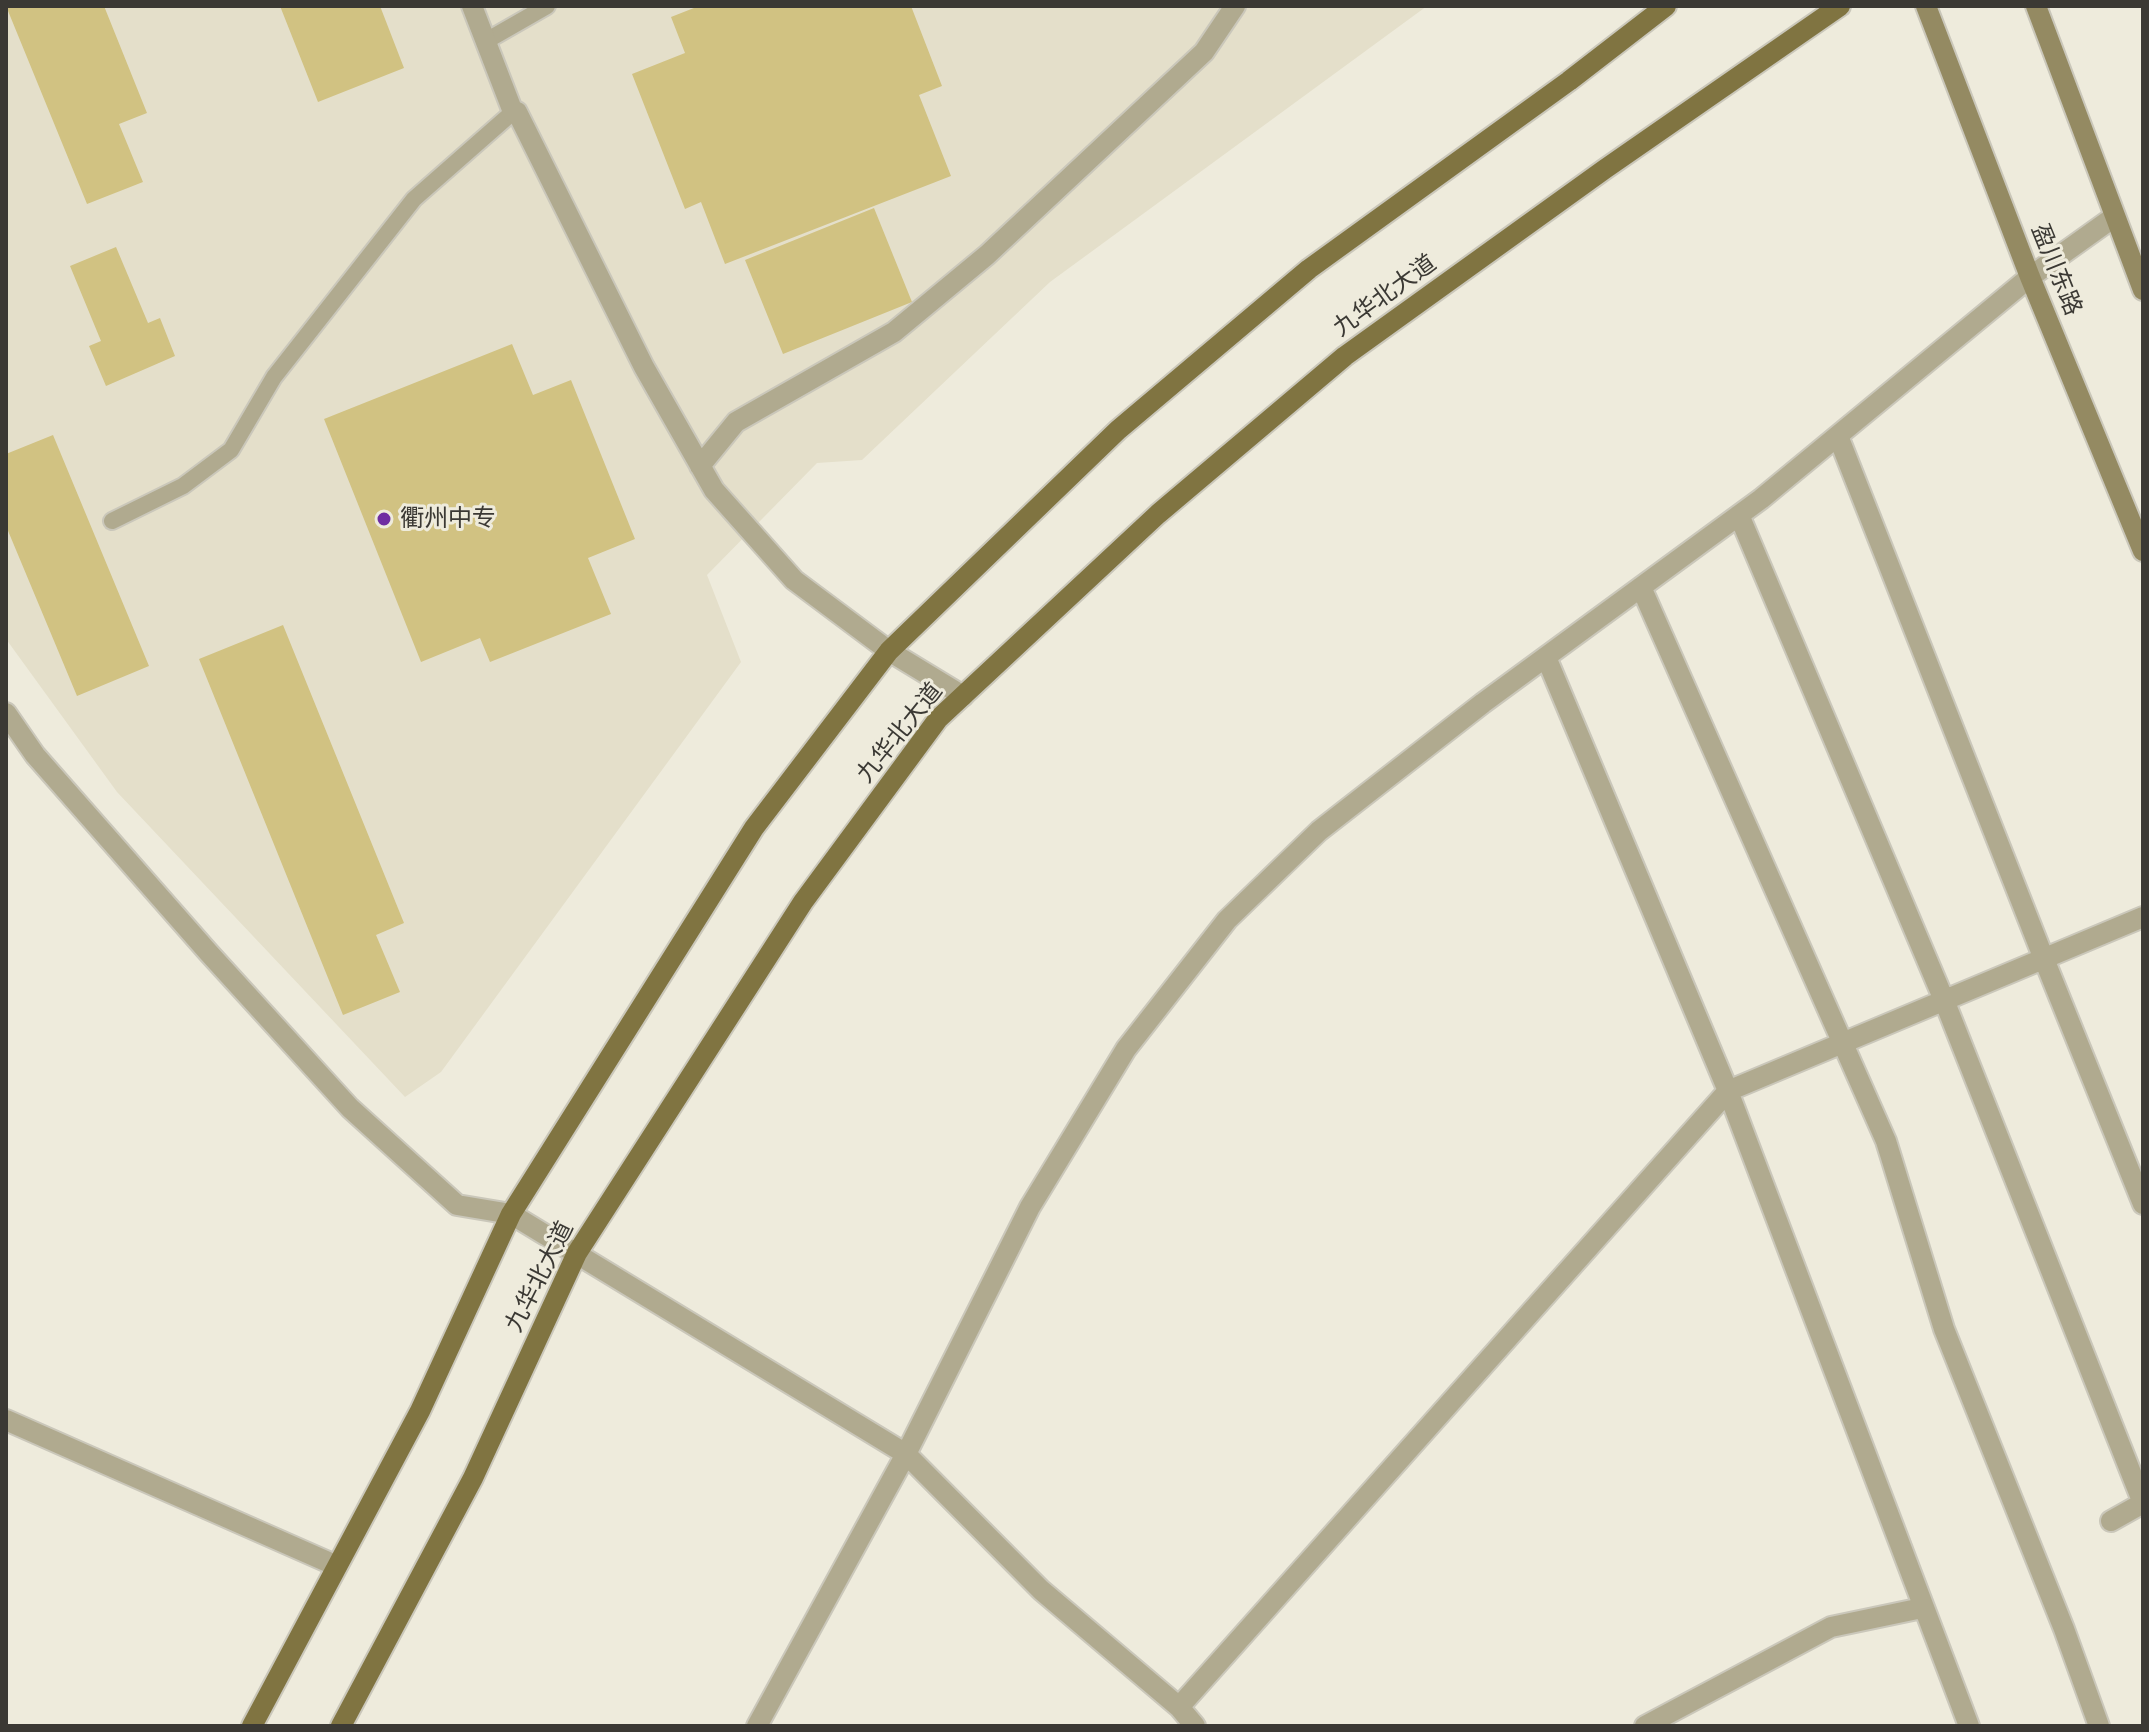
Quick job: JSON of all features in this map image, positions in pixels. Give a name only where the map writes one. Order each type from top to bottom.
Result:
[{"type":"main road","name":"九华北大道","points":[[252,1726],[420,1411],[511,1214],[754,828],[889,651],[1118,430],[1309,269],[1569,81],[1666,6]]},
{"type":"main road","name":"九华北大道","points":[[341,1726],[473,1478],[577,1253],[803,902],[938,719],[1158,514],[1345,356],[1605,169],[1840,6]]},
{"type":"main road","name":"盈川东路","points":[[1926,6],[2030,277],[2143,551]]},
{"type":"main road","points":[[2036,6],[2143,290]]},
{"type":"street","points":[[472,6],[513,112],[517,112],[644,367],[714,490],[794,580],[889,651],[963,696]]},
{"type":"street","points":[[700,466],[736,422],[894,332],[987,255],[1204,52],[1235,6]]},
{"type":"street","points":[[757,1726],[906,1454],[1030,1207],[1126,1049],[1227,920],[1319,831],[1546,657],[1739,515],[2030,277],[2114,217]]},
{"type":"street","points":[[1838,436],[2143,1204]]},
{"type":"street","points":[[1739,515],[1944,1000],[2143,1503],[2111,1521]]},
{"type":"street","points":[[1641,587],[1886,1141],[1944,1329],[2059,1615],[2099,1726]]},
{"type":"street","points":[[1546,657],[1728,1091],[1969,1726]]},
{"type":"street","points":[[6,713],[35,755],[350,1108],[457,1205],[511,1214],[906,1454],[1041,1590],[1179,1707],[1195,1726]]},
{"type":"street","points":[[1179,1707],[1728,1091],[2143,917]]},
{"type":"street","points":[[6,1420],[337,1566]]},
{"type":"street","points":[[1645,1726],[1831,1627],[1922,1608]]},
{"type":"lane","points":[[486,41],[547,6]]},
{"type":"lane","points":[[112,521],[183,486],[231,450],[274,377],[414,199],[513,112]]},
{"type":"shaded area","name":"衢州中专","points":[[6,6],[1427,6],[1050,282],[862,460],[817,463],[707,575],[741,662],[441,1072],[405,1097],[117,792],[6,639]]},
{"type":"building","points":[[6,6],[104,6],[147,113],[119,124],[143,182],[87,204]]},
{"type":"building","points":[[280,6],[380,6],[404,68],[318,102]]},
{"type":"building","points":[[699,6],[911,6],[942,86],[919,95],[951,176],[725,264],[701,202],[685,209],[632,74],[685,53],[671,17]]},
{"type":"building","points":[[874,208],[912,302],[783,354],[745,260]]},
{"type":"building","points":[[116,247],[148,323],[160,318],[175,356],[106,386],[89,346],[101,341],[70,266]]},
{"type":"building","points":[[512,344],[533,395],[571,380],[635,539],[588,558],[611,614],[490,662],[480,638],[421,662],[324,419]]},
{"type":"building","points":[[53,435],[149,666],[77,696],[6,526],[6,454]]},
{"type":"building","points":[[283,625],[404,923],[376,935],[400,992],[343,1015],[199,659]]},
{"type":"place","name":"衢州中专","points":[[384,519]]}]
